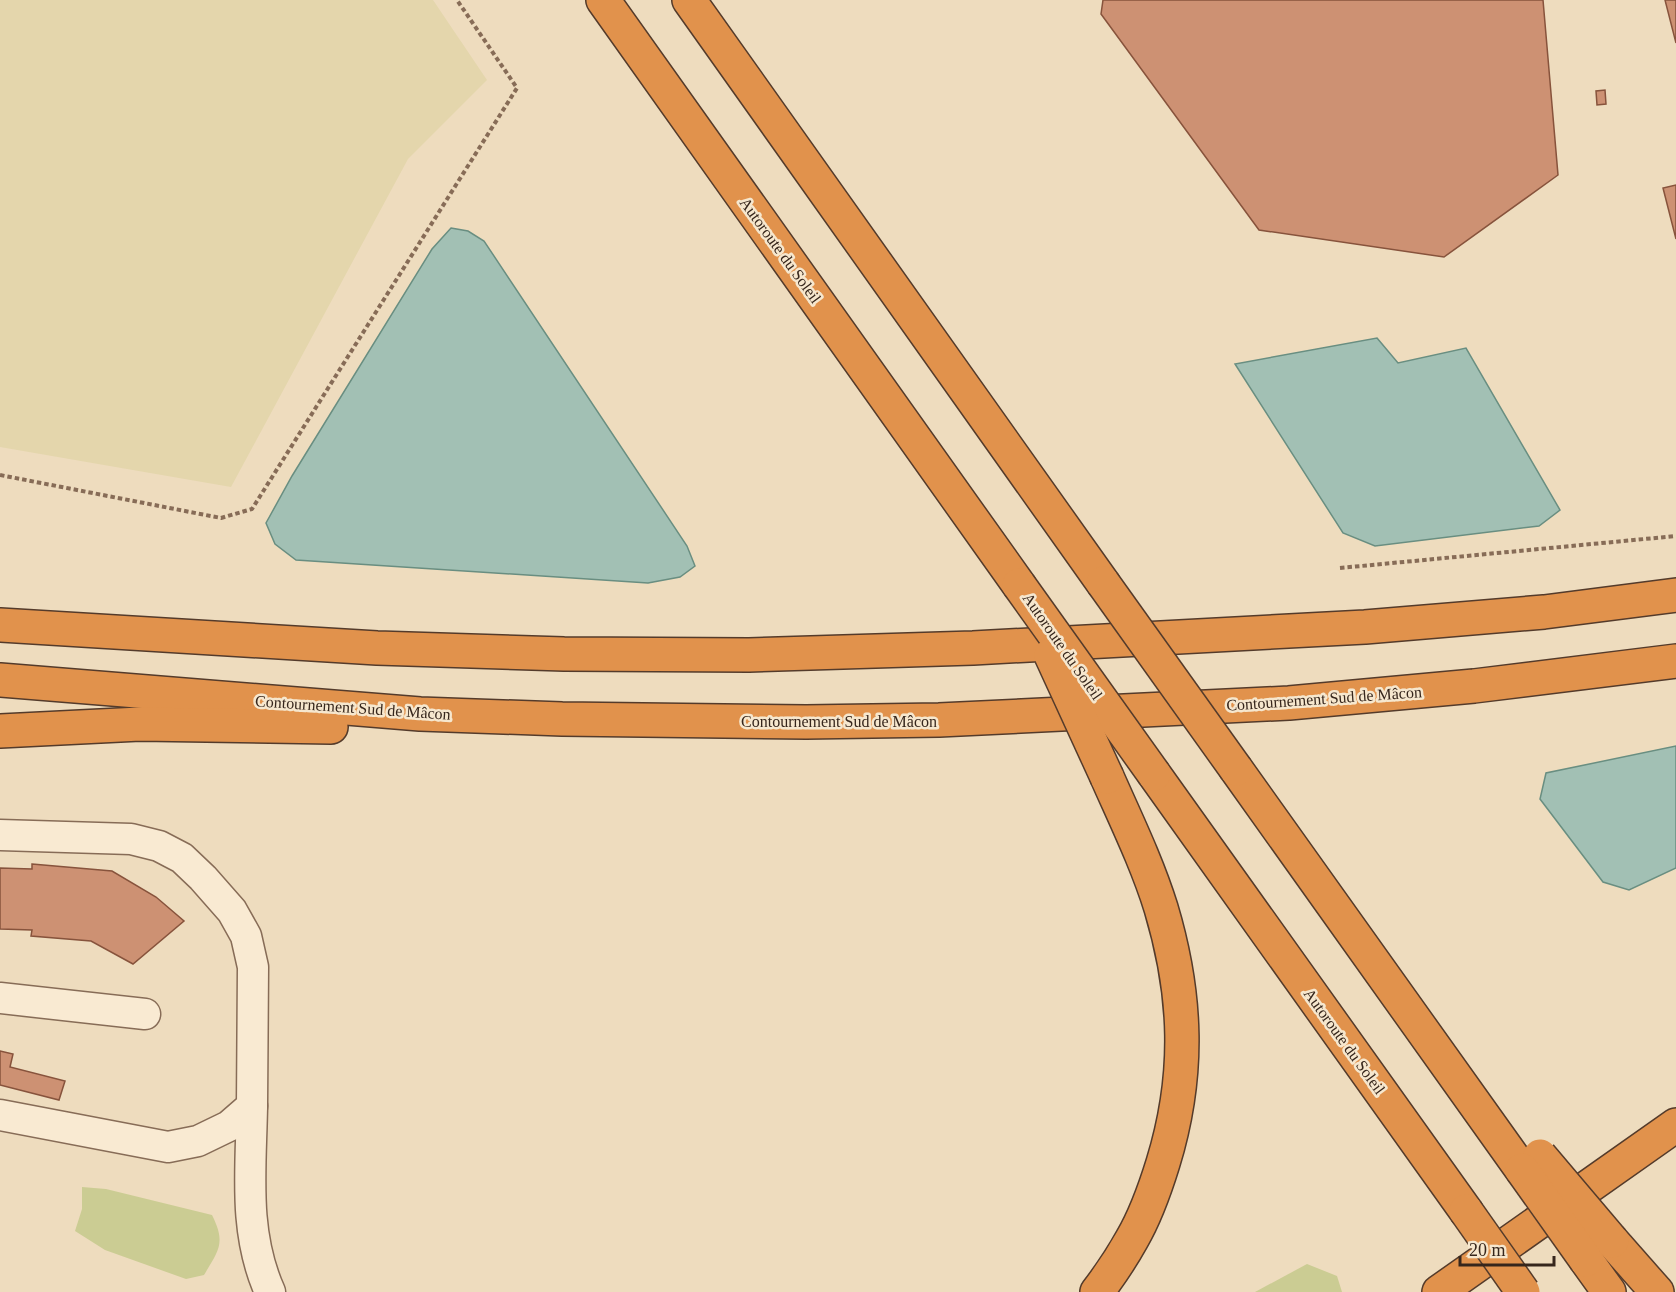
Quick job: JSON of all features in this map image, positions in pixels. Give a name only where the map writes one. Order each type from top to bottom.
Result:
[{"type":"highway","name":"Autoroute du Soleil","points":[[603,0],[1523,1292]]},
{"type":"highway","points":[[689,0],[1368,955],[1531,1163],[1612,1241],[1657,1292]]},
{"type":"highway","points":[[1019,585],[1143,859],[1160,907],[1179,993],[1182,1070],[1178,1104],[1170,1140],[1147,1209],[1132,1239],[1097,1292]]},
{"type":"highway","points":[[0,625],[377,648],[564,654],[761,654],[973,648],[1365,627],[1544,612],[1676,595]]},
{"type":"highway","points":[[0,606],[188,636]]},
{"type":"highway","name":"Contournement Sud de Mâcon","points":[[0,680],[420,714],[695,722],[939,720],[1289,703],[1474,686],[1676,661]]},
{"type":"highway","points":[[0,731],[140,724],[346,727],[420,714]]},
{"type":"highway","points":[[1439,1292],[1676,1125]]},
{"type":"highway","points":[[1531,1163],[1586,1260],[1609,1292]]},
{"type":"lane","points":[[0,835],[131,839],[159,846],[182,858],[232,911],[246,936],[253,967],[251,1225],[262,1274],[270,1292]]},
{"type":"lane","points":[[0,998],[145,1014]]},
{"type":"lane","points":[[0,1115],[168,1147],[198,1141],[229,1126],[252,1106]]},
{"type":"path","points":[[0,475],[221,518],[252,509],[517,88],[457,0]]},
{"type":"path","points":[[1340,568],[1676,536]]},
{"type":"shaded area","points":[[0,0],[433,0],[487,80],[408,159],[231,487],[0,447]]},
{"type":"shaded area","points":[[451,228],[468,231],[484,241],[687,546],[695,566],[680,577],[648,583],[296,560],[275,544],[266,523],[292,476],[432,249]]},
{"type":"shaded area","points":[[1377,338],[1398,363],[1466,348],[1560,510],[1539,526],[1375,546],[1343,533],[1235,364]]},
{"type":"shaded area","points":[[1676,746],[1676,868],[1629,890],[1603,882],[1540,799],[1546,773]]},
{"type":"green space","points":[[82,1187],[106,1189],[212,1215],[220,1240],[214,1259],[204,1275],[186,1279],[105,1250],[75,1231],[82,1209]]},
{"type":"green space","points":[[1307,1264],[1337,1276],[1342,1292],[1255,1292]]},
{"type":"building","points":[[1103,0],[1543,0],[1558,175],[1444,257],[1259,230],[1101,14]]},
{"type":"building","points":[[1665,0],[1676,0],[1676,43]]},
{"type":"building","points":[[1605,90],[1606,104],[1597,105],[1596,91]]},
{"type":"building","points":[[1676,185],[1676,239],[1663,188]]},
{"type":"building","points":[[32,864],[112,871],[156,897],[184,921],[133,964],[91,941],[31,936],[32,930],[0,929],[0,868],[32,869]]},
{"type":"building","points":[[0,1051],[13,1054],[10,1067],[65,1081],[59,1100],[0,1085]]}]
